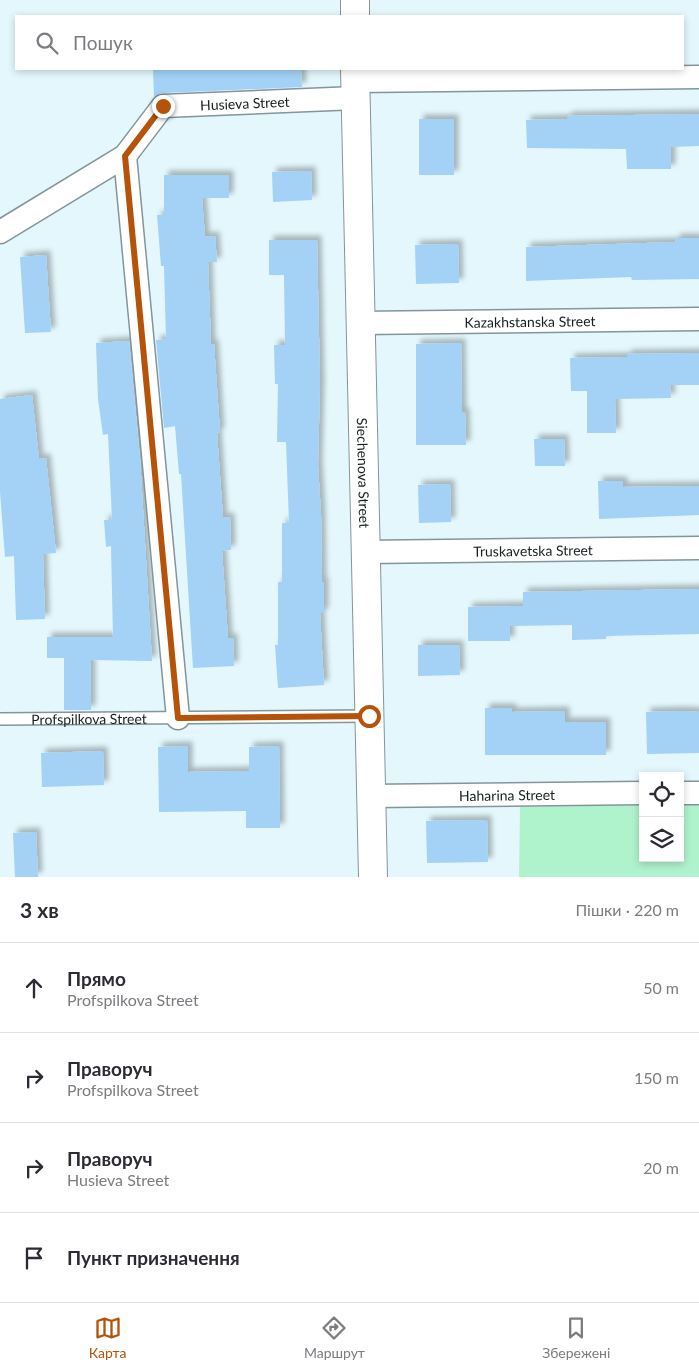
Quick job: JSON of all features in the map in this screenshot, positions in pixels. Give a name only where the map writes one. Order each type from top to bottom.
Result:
[{"type":"street","points":[[355,0],[355,15]]},
{"type":"street","points":[[356,83],[699,77]]},
{"type":"street","name":"Husieva Street","points":[[0,232],[125,156],[163,106],[356,83]]},
{"type":"street","name":"Siechenova Street","points":[[356,83],[373,877]]},
{"type":"street","points":[[125,156],[178,718]]},
{"type":"street","name":"Kazakhstanska Street","points":[[361,324],[699,319]]},
{"type":"street","name":"Truskavetska Street","points":[[365,552],[699,548]]},
{"type":"street","points":[[684,793],[699,792]]},
{"type":"street","name":"Haharina Street","points":[[371,796],[639,793]]},
{"type":"lane","name":"Profspilkova Street","points":[[0,719],[369,716]]},
{"type":"green space","points":[[684,804],[699,804],[699,877],[519,877],[520,807],[639,805],[639,862],[684,862]]},
{"type":"building","points":[[153,70],[301,70],[302,87],[162,93],[154,96]]},
{"type":"building","points":[[699,114],[699,146],[671,147],[671,169],[627,169],[626,149],[527,148],[526,120],[567,119],[567,116]]},
{"type":"building","points":[[419,119],[454,119],[454,175],[419,175]]},
{"type":"building","points":[[311,171],[312,200],[273,202],[272,172]]},
{"type":"building","points":[[164,175],[229,175],[229,198],[202,198],[205,237],[215,236],[217,262],[208,262],[211,344],[214,344],[220,432],[217,433],[223,518],[230,517],[231,550],[222,551],[228,638],[233,638],[234,666],[193,668],[181,474],[179,474],[175,426],[164,428],[156,340],[166,339],[164,266],[161,266],[157,215],[164,215]]},
{"type":"building","points":[[675,238],[699,238],[699,279],[632,280],[631,277],[526,281],[526,247],[676,242]]},
{"type":"building","points":[[269,240],[317,240],[320,384],[318,465],[322,582],[324,582],[324,613],[320,613],[324,685],[278,688],[275,645],[278,645],[278,582],[282,582],[282,523],[289,523],[286,442],[277,442],[278,384],[275,384],[274,345],[285,345],[284,275],[269,275]]},
{"type":"building","points":[[458,244],[459,283],[416,284],[415,245]]},
{"type":"building","points":[[46,255],[51,332],[25,333],[20,257]]},
{"type":"building","points":[[129,341],[140,458],[152,661],[91,660],[91,710],[64,710],[64,658],[47,658],[47,637],[113,637],[111,546],[106,547],[104,520],[112,520],[108,434],[103,435],[98,399],[96,343]]},
{"type":"building","points":[[461,343],[462,412],[465,412],[466,445],[416,445],[416,344]]},
{"type":"building","points":[[699,353],[699,385],[670,385],[671,398],[615,399],[616,433],[587,433],[587,391],[571,391],[570,358],[627,357],[627,354]]},
{"type":"building","points":[[32,395],[39,459],[46,458],[56,553],[43,554],[45,619],[16,620],[14,556],[5,557],[0,492],[0,399]]},
{"type":"building","points":[[534,439],[564,439],[565,466],[535,466]]},
{"type":"building","points":[[598,481],[623,481],[623,487],[699,486],[699,515],[599,519]]},
{"type":"building","points":[[450,484],[451,522],[419,523],[418,485]]},
{"type":"building","points":[[699,589],[699,634],[606,636],[606,639],[572,640],[572,625],[510,626],[510,641],[468,641],[468,607],[523,606],[523,592]]},
{"type":"building","points":[[418,645],[459,645],[460,675],[418,676]]},
{"type":"building","points":[[485,708],[512,708],[512,712],[565,711],[565,722],[606,722],[606,755],[485,755]]},
{"type":"building","points":[[646,712],[699,712],[699,753],[647,754]]},
{"type":"building","points":[[188,746],[188,772],[249,771],[249,747],[279,746],[280,828],[246,828],[246,811],[159,812],[158,747]]},
{"type":"building","points":[[103,751],[104,785],[42,787],[41,753]]},
{"type":"building","points":[[487,820],[488,862],[427,863],[426,821]]},
{"type":"building","points":[[36,832],[38,877],[15,877],[13,833]]},
{"type":"route","points":[[163,106],[125,156],[178,718],[369,716]]}]
